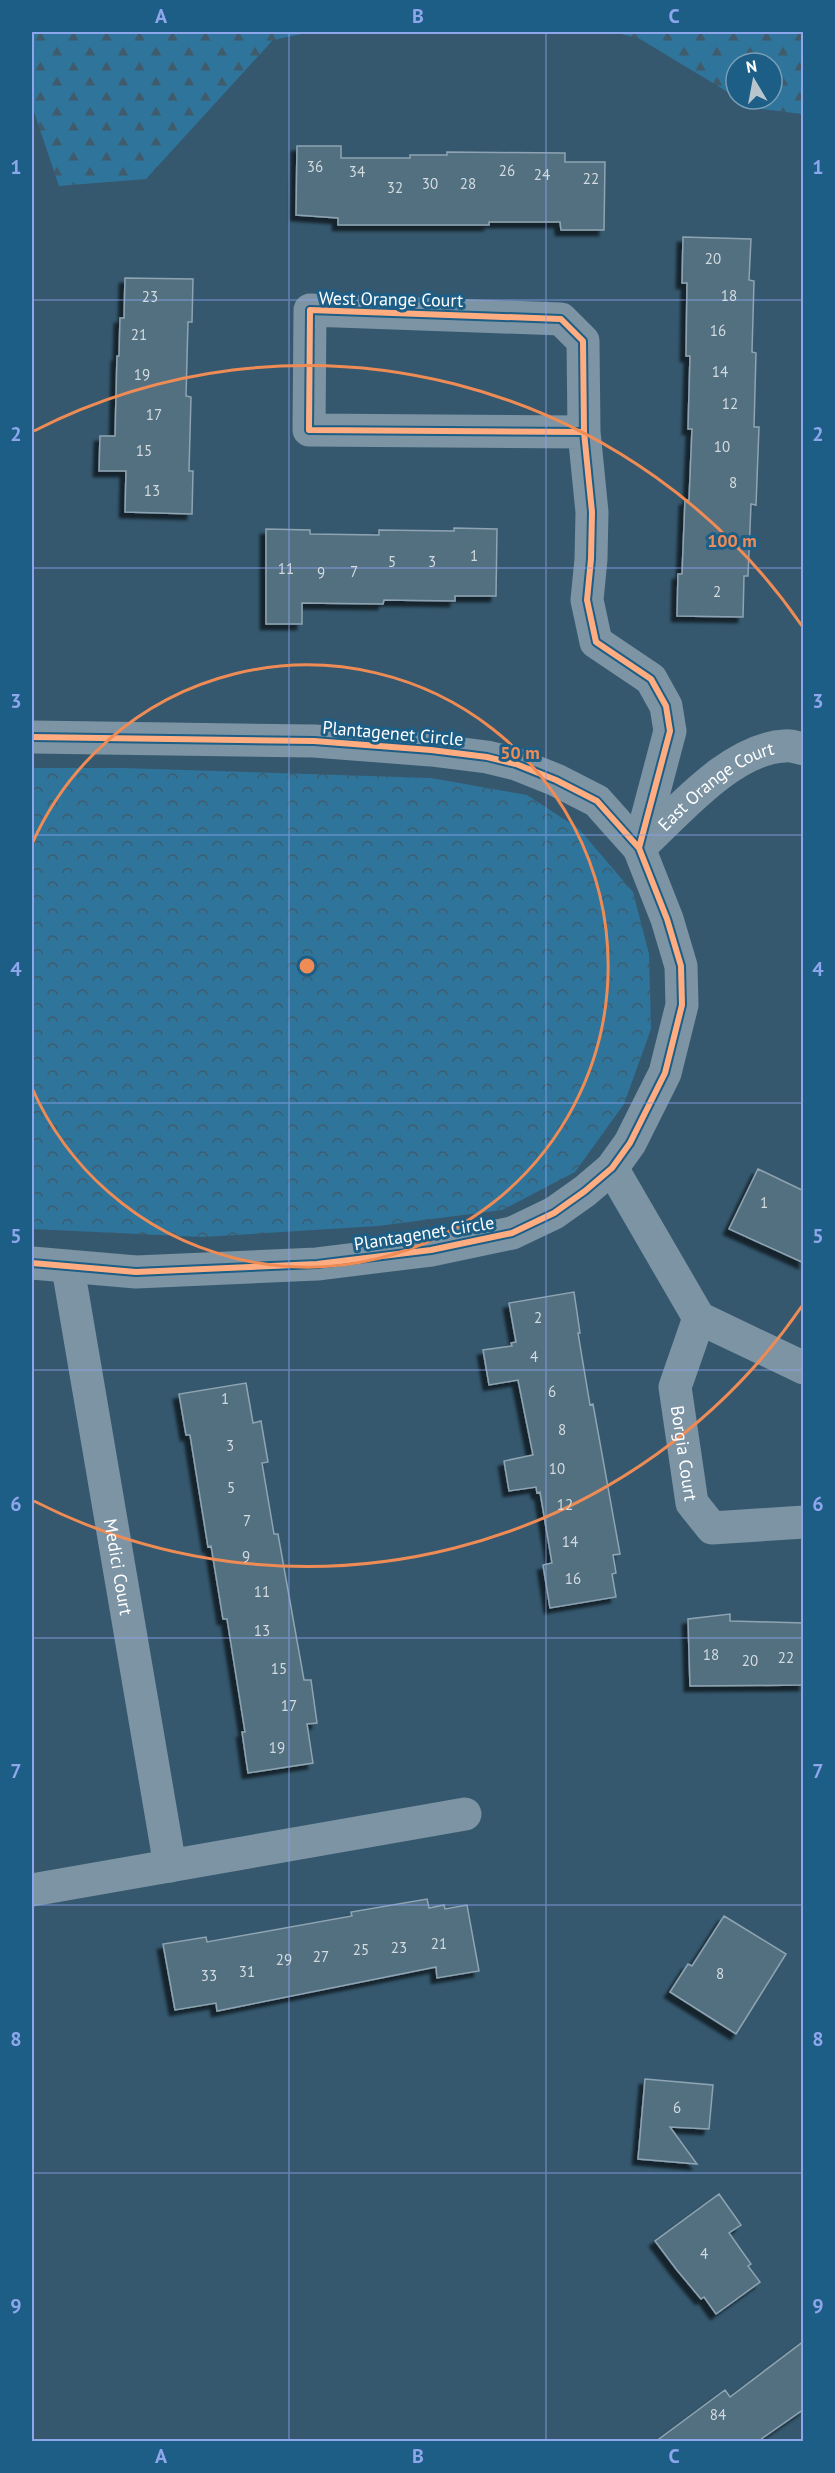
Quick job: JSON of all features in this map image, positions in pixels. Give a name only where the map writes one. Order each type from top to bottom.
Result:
[{"type":"street","name":"West Orange Court","points":[[584,432],[309,430],[310,310],[561,319],[583,341],[584,432],[592,512],[587,600],[596,642],[651,679],[666,706],[670,730],[639,848]]},
{"type":"street","name":"Plantagenet Circle","points":[[32,736],[314,741],[486,757],[516,764],[556,780],[597,801],[639,848],[667,919],[681,966],[682,1005],[665,1073],[630,1143],[612,1168],[554,1213],[512,1233],[462,1245],[317,1264],[136,1272],[68,1268],[32,1263]]},
{"type":"street","name":"East Orange Court","points":[[639,848],[725,768],[752,753],[786,745],[804,749]]},
{"type":"street","points":[[612,1168],[699,1318],[804,1368]]},
{"type":"street","name":"Medici Court","points":[[68,1268],[170,1866]]},
{"type":"street","name":"Borgia Court","points":[[699,1318],[675,1387],[692,1503],[712,1528],[804,1522]]},
{"type":"street","points":[[32,1890],[465,1814]]},
{"type":"green space","points":[[32,32],[312,32],[273,40],[146,179],[59,186],[32,106]]},
{"type":"green space","points":[[614,32],[803,32],[803,118],[802,114],[778,111],[784,111],[784,51],[724,51],[724,90],[640,39]]},
{"type":"green space","points":[[32,768],[122,768],[431,778],[527,795],[579,829],[633,892],[649,954],[651,1029],[624,1104],[575,1172],[502,1210],[378,1226],[202,1237],[32,1229]]},
{"type":"building","points":[[297,146],[341,146],[341,158],[410,158],[410,155],[447,155],[447,152],[565,153],[565,162],[605,162],[604,230],[561,230],[560,222],[489,222],[489,225],[338,225],[338,218],[296,215]]},
{"type":"building","points":[[683,237],[751,239],[749,280],[754,281],[752,352],[756,353],[754,427],[759,427],[756,505],[751,504],[748,576],[744,576],[743,617],[677,616],[678,574],[682,574],[685,500],[689,500],[692,429],[688,429],[690,356],[686,356],[687,283],[682,283]]},
{"type":"building","points":[[125,278],[193,279],[192,322],[188,322],[186,396],[191,397],[189,471],[193,471],[192,514],[125,512],[126,471],[99,471],[100,436],[115,436],[117,356],[119,356],[120,318],[124,318]]},
{"type":"building","points":[[454,528],[497,529],[496,596],[455,596],[455,601],[384,600],[383,604],[302,603],[302,624],[266,624],[266,529],[310,530],[310,534],[379,535],[379,530],[454,531]]},
{"type":"building","points":[[758,1169],[804,1191],[804,1263],[729,1229]]},
{"type":"building","points":[[574,1292],[590,1405],[593,1404],[620,1554],[613,1555],[616,1573],[612,1574],[616,1597],[550,1608],[543,1565],[552,1563],[540,1492],[537,1493],[536,1487],[509,1491],[504,1461],[533,1455],[518,1380],[489,1385],[483,1350],[512,1346],[511,1343],[516,1342],[509,1303]]},
{"type":"building","points":[[246,1383],[253,1423],[261,1421],[268,1462],[262,1463],[274,1534],[278,1534],[304,1680],[311,1680],[317,1723],[307,1724],[313,1763],[248,1773],[242,1732],[245,1732],[227,1619],[223,1619],[211,1546],[208,1547],[190,1435],[186,1435],[179,1394]]},
{"type":"building","points":[[730,1614],[730,1621],[804,1623],[804,1685],[690,1686],[688,1619]]},
{"type":"building","points":[[427,1899],[429,1908],[444,1905],[445,1909],[467,1905],[479,1971],[437,1978],[436,1967],[217,2011],[216,2003],[175,2010],[163,1944],[206,1937],[207,1942],[352,1916],[351,1912]]},
{"type":"building","points":[[724,1916],[786,1954],[736,2034],[670,1992],[688,1964],[692,1966]]},
{"type":"building","points":[[645,2079],[713,2085],[709,2129],[670,2127],[697,2164],[638,2159]]},
{"type":"building","points":[[719,2194],[741,2225],[729,2233],[751,2264],[748,2266],[760,2282],[716,2314],[704,2297],[701,2299],[655,2241]]},
{"type":"building","points":[[804,2341],[804,2409],[757,2442],[655,2442],[725,2390],[730,2397]]},
{"type":"cycle path","points":[[584,432],[309,430],[310,310],[561,319],[583,341],[584,432],[592,512],[587,600],[596,642],[651,679],[666,706],[670,731],[639,848]]},
{"type":"cycle path","points":[[32,737],[314,741],[431,750],[487,757],[516,764],[556,780],[597,801],[639,848],[667,919],[681,966],[682,1005],[665,1073],[630,1143],[612,1168],[554,1213],[512,1233],[431,1250],[317,1264],[136,1272],[32,1263]]}]
